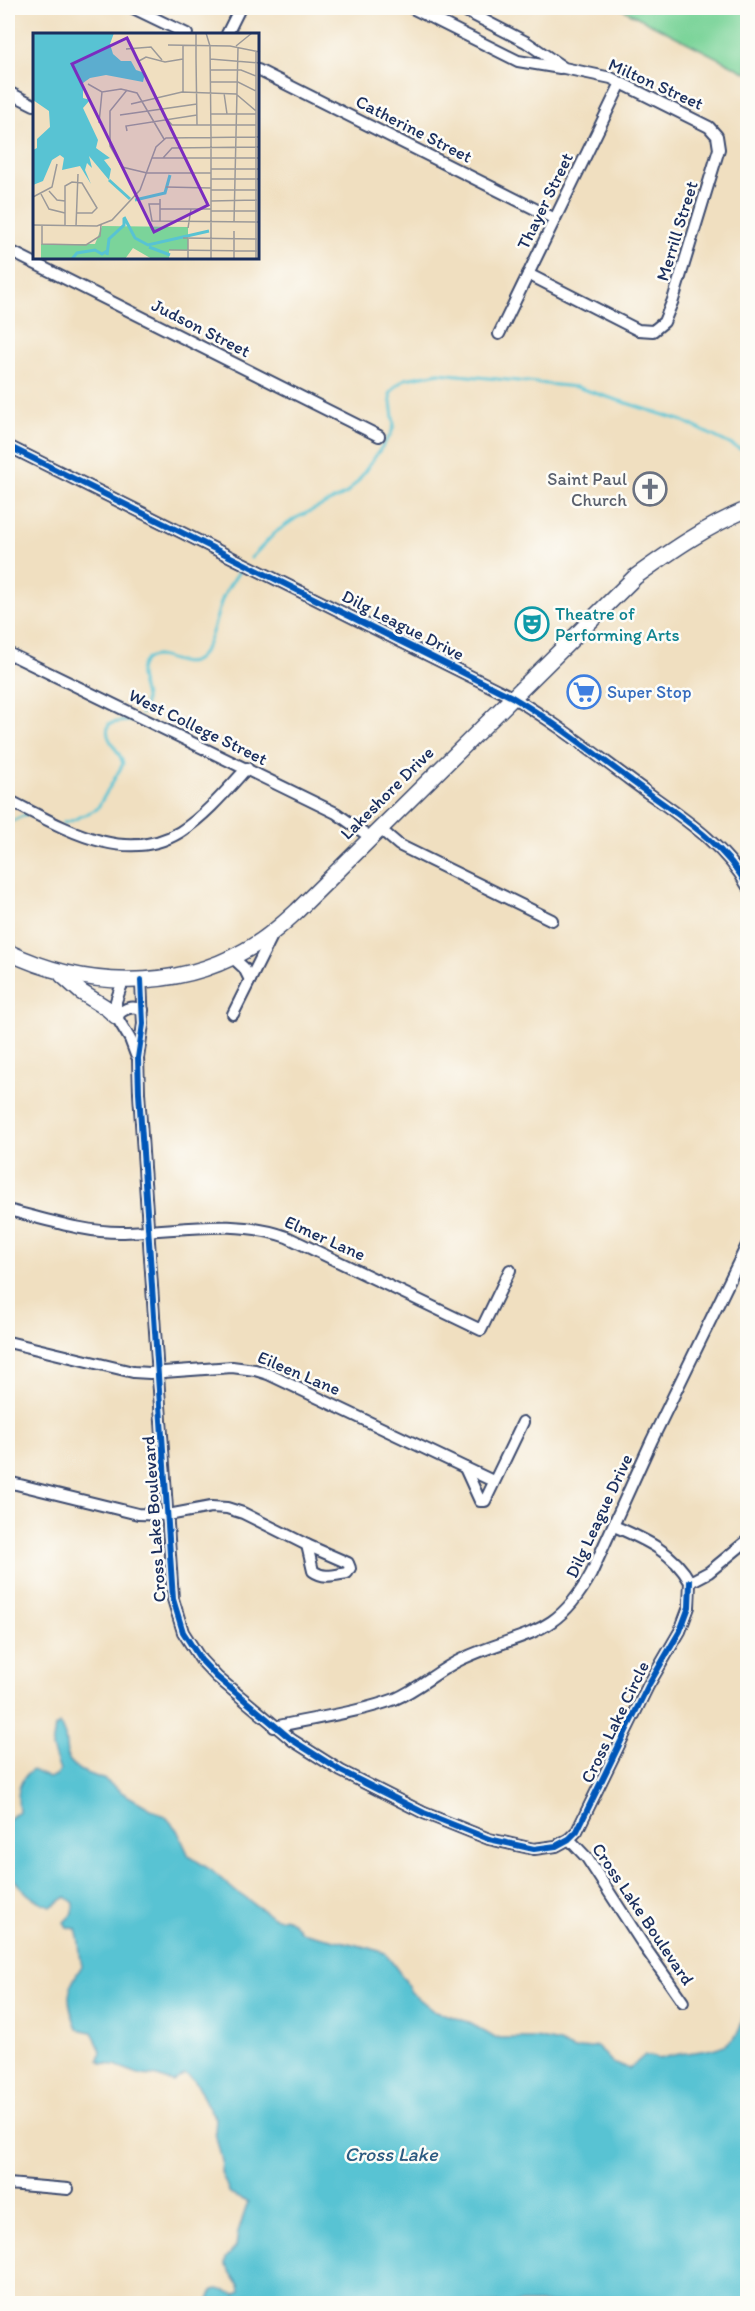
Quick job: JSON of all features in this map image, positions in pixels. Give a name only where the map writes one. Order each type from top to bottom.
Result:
[{"type":"main road","name":"Lakeshore Drive","points":[[8,952],[60,973],[80,978],[123,981],[186,974],[232,957],[274,931],[297,911],[635,577],[715,524],[747,509]]},
{"type":"main road","points":[[60,973],[81,992],[108,1009],[119,1022]]},
{"type":"street","points":[[133,8],[185,33]]},
{"type":"street","points":[[228,33],[240,8]]},
{"type":"street","name":"Milton Street","points":[[412,8],[518,61],[611,78],[710,127],[717,136],[719,149]]},
{"type":"street","name":"Milton Street","points":[[460,8],[519,38],[564,68]]},
{"type":"street","name":"Catherine Street","points":[[260,71],[555,219]]},
{"type":"street","name":"Thayer Street","points":[[499,334],[621,83]]},
{"type":"street","points":[[8,92],[33,104]]},
{"type":"street","name":"Merrill Street","points":[[528,274],[638,330],[653,331],[664,322],[673,300],[719,149]]},
{"type":"street","name":"Judson Street","points":[[8,250],[379,436]]},
{"type":"street","name":"Dilg League Drive","points":[[8,446],[512,697],[554,723],[703,835],[732,864],[747,887]]},
{"type":"street","name":"West College Street","points":[[8,653],[247,768],[552,920]]},
{"type":"street","points":[[8,800],[91,839],[107,843],[144,844],[170,837],[189,825],[247,768]]},
{"type":"street","points":[[233,1014],[274,931]]},
{"type":"street","points":[[232,957],[244,968],[250,980]]},
{"type":"street","name":"Cross Lake Boulevard","points":[[141,980],[143,1024],[138,1058],[173,1599],[188,1642],[217,1677],[274,1726],[318,1758],[424,1814],[502,1844],[534,1849],[556,1846],[569,1839],[587,1858],[683,2002]]},
{"type":"street","points":[[119,1022],[117,1001],[123,981]]},
{"type":"street","points":[[119,1022],[124,1009],[135,1006],[143,1010]]},
{"type":"street","points":[[119,1022],[143,1024]]},
{"type":"street","name":"Cross Lake Boulevard","points":[[119,1022],[138,1058]]},
{"type":"street","name":"Elmer Lane","points":[[8,1210],[89,1230],[124,1232],[234,1226],[275,1232],[482,1330],[510,1270]]},
{"type":"street","name":"Dilg League Drive","points":[[274,1726],[396,1698],[459,1660],[544,1628],[564,1613],[579,1595],[614,1526],[652,1440],[747,1243]]},
{"type":"street","name":"Eileen Lane","points":[[8,1342],[133,1372],[232,1367],[262,1372],[493,1481]]},
{"type":"street","points":[[465,1468],[480,1501],[485,1501],[523,1422]]},
{"type":"street","points":[[8,1482],[138,1514],[168,1515],[211,1507],[227,1508],[243,1513],[308,1545]]},
{"type":"street","points":[[614,1526],[658,1547],[681,1567],[690,1582],[709,1572],[747,1540]]},
{"type":"street","name":"Cross Lake Circle","points":[[569,1839],[577,1831],[589,1810],[648,1686],[680,1631],[689,1607],[690,1582]]},
{"type":"street","points":[[8,2184],[68,2189]]},
{"type":"green space","points":[[620,8],[747,8],[747,73]]},
{"type":"water","name":"Cross Lake","points":[[60,1724],[65,1736],[67,1755],[79,1770],[105,1780],[167,1818],[177,1830],[189,1856],[211,1870],[235,1891],[273,1917],[280,1919],[284,1917],[294,1923],[301,1932],[385,1953],[411,1992],[433,2010],[468,2022],[495,2038],[536,2038],[559,2043],[574,2050],[597,2046],[613,2063],[629,2069],[645,2055],[660,2059],[716,2048],[725,2044],[739,2031],[747,1999],[747,2303],[208,2303],[213,2290],[218,2289],[235,2294],[240,2291],[239,2285],[225,2264],[226,2258],[236,2247],[238,2232],[248,2202],[230,2194],[221,2172],[222,2161],[215,2133],[216,2118],[200,2089],[185,2074],[173,2082],[154,2076],[141,2075],[115,2065],[102,2064],[99,2060],[101,2051],[92,2032],[77,2029],[69,2003],[72,1982],[82,1966],[76,1929],[67,1927],[64,1922],[73,1913],[74,1903],[66,1897],[52,1906],[38,1901],[27,1893],[8,1872],[8,1819],[19,1812],[19,1788],[27,1774],[32,1770],[49,1778],[60,1771],[52,1748],[55,1727]]},
{"type":"waterway","points":[[251,558],[276,532],[296,518],[346,494],[358,481],[391,434],[394,425],[390,394],[405,379],[439,373],[576,387],[683,421],[748,453]]},
{"type":"waterway","points":[[141,714],[145,700],[140,674],[144,662],[149,657],[155,656],[183,663],[196,660],[206,648],[223,597],[241,570]]},
{"type":"waterway","points":[[63,823],[97,809],[123,764],[108,735],[109,724],[133,720]]},
{"type":"waterway","points":[[8,823],[27,814]]},
{"type":"cycle path","points":[[8,446],[512,697],[572,737],[694,827],[725,855],[748,887]]},
{"type":"cycle path","points":[[141,980],[143,1024],[138,1058],[139,1093],[173,1599],[183,1632],[201,1660],[217,1677],[292,1740],[341,1771],[424,1813],[489,1839],[534,1849],[556,1846],[569,1839],[577,1831],[648,1686],[680,1631],[689,1607],[690,1582]]},
{"type":"place","name":"Saint Paul Church","points":[[650,489]]},
{"type":"place","name":"Theatre of Performing Arts","points":[[532,624]]},
{"type":"place","name":"Super Stop","points":[[584,692]]}]
